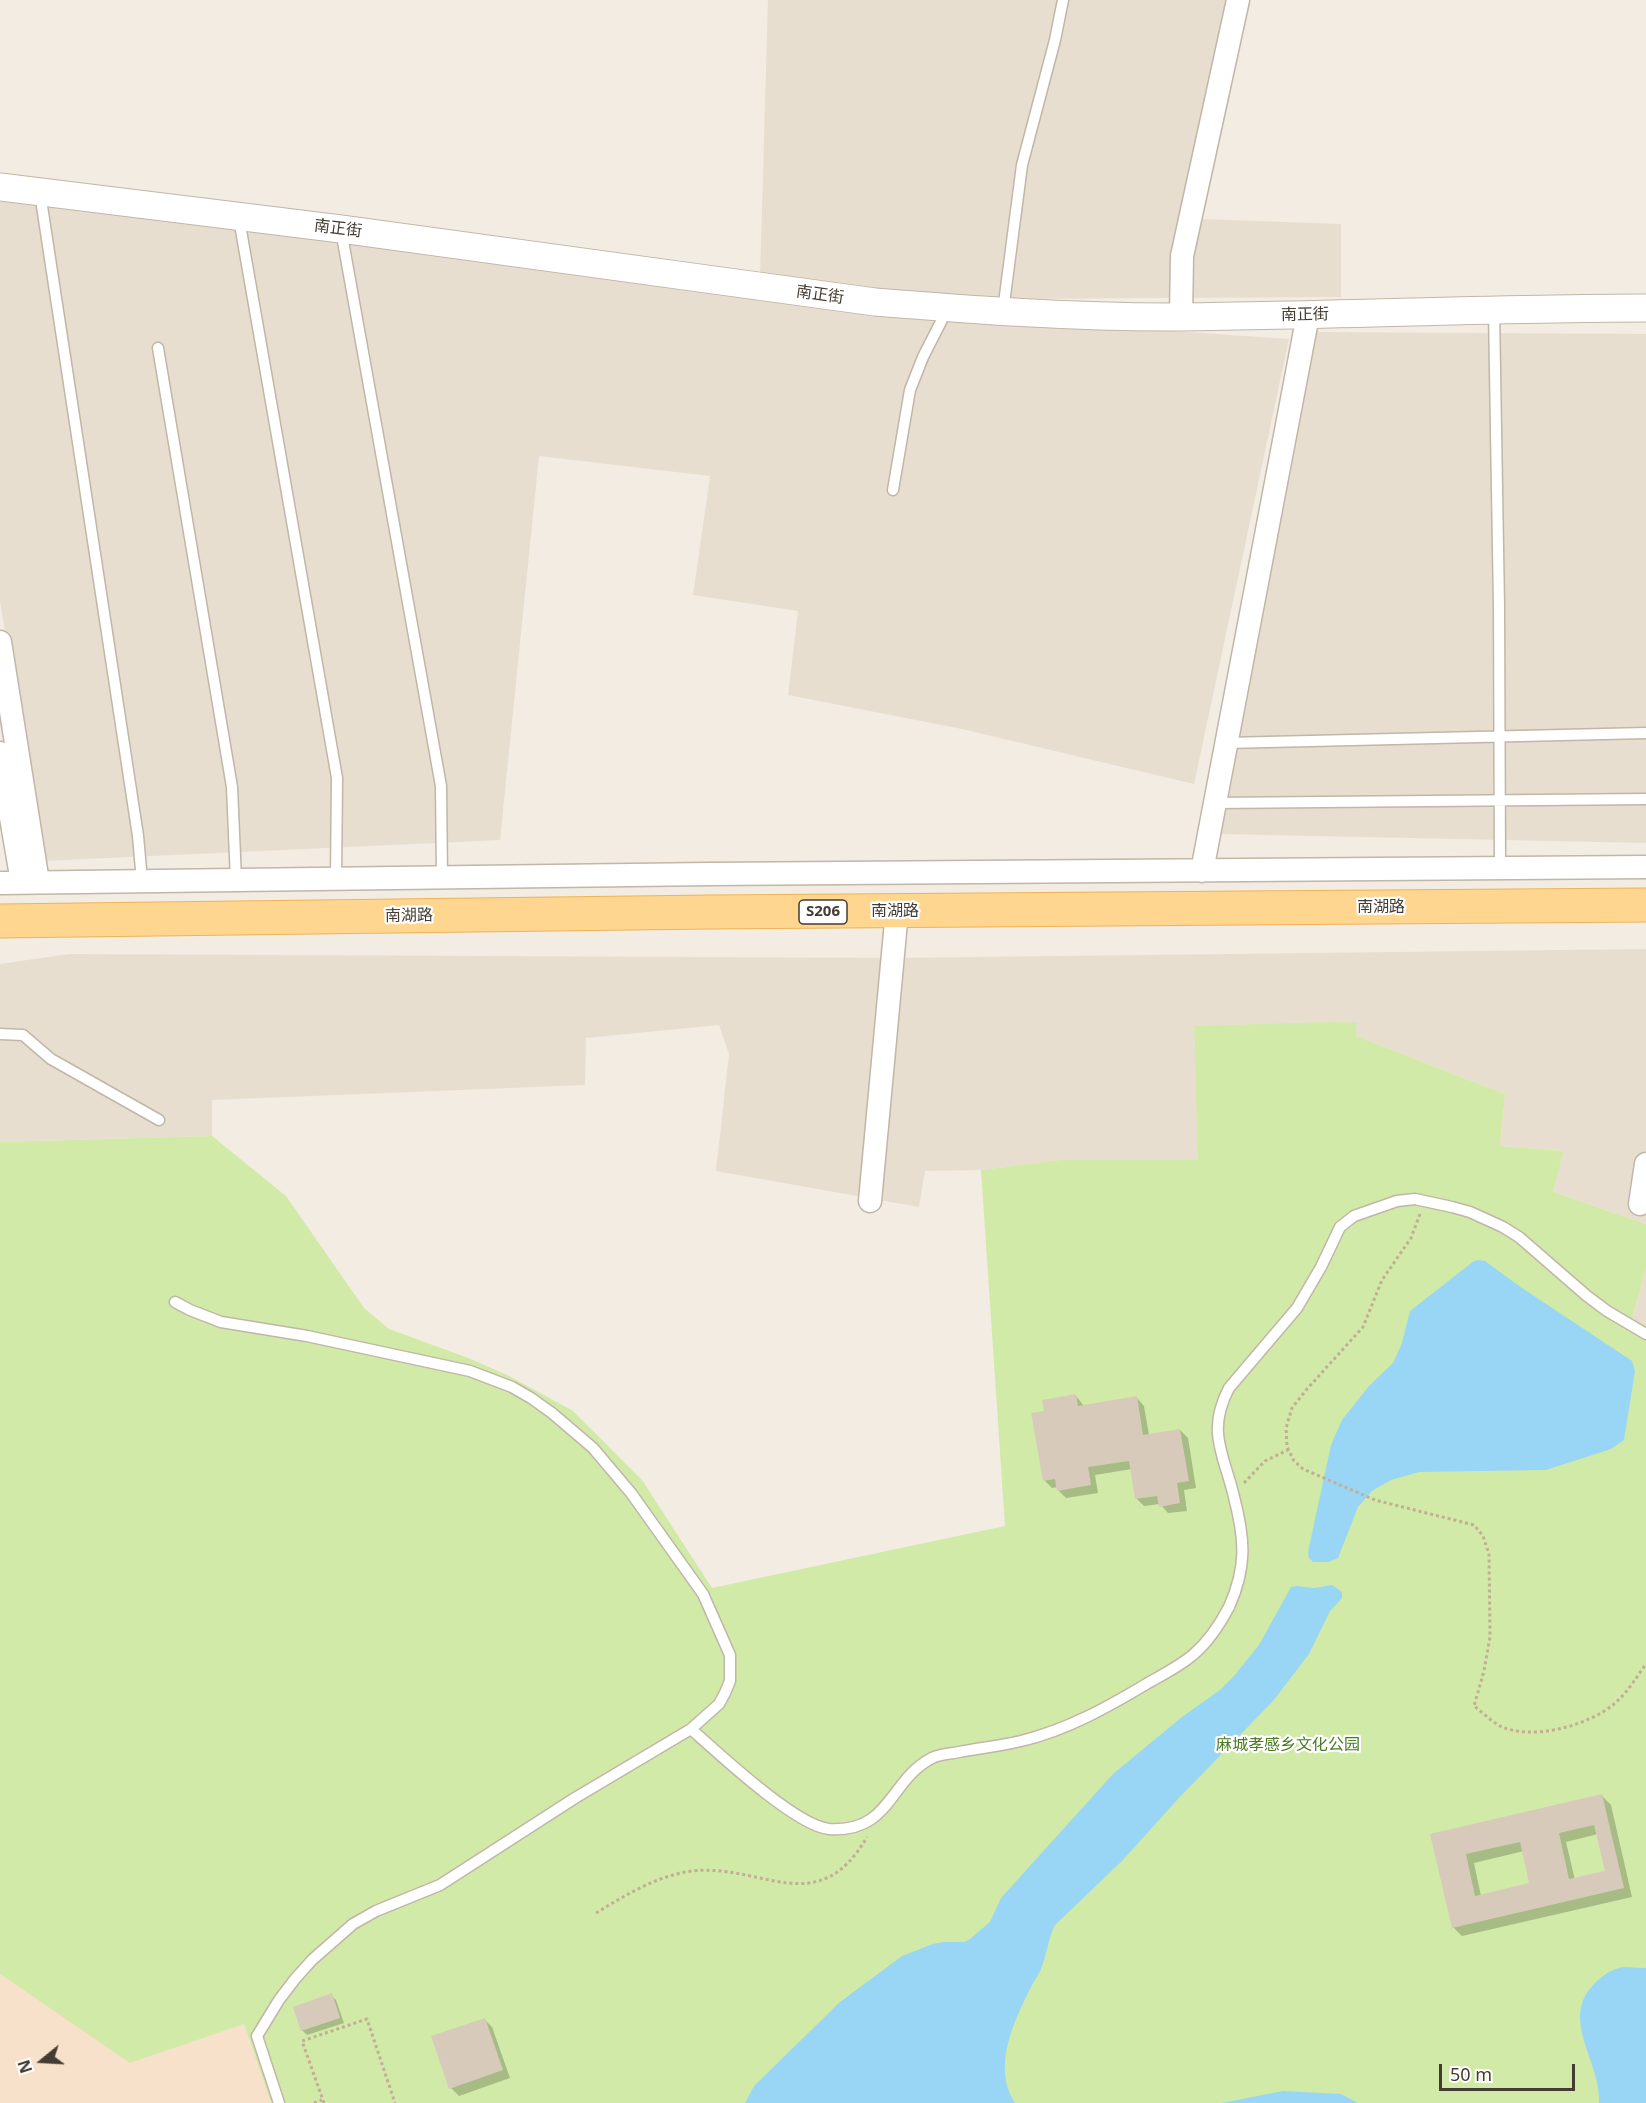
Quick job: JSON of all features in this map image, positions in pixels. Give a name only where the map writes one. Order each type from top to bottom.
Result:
[{"type":"main road","name":"南湖路","points":[[15,887],[711,892],[1646,885]]},
{"type":"main road","name":"南湖路","points":[[0,921],[1646,905]]},
{"type":"street","points":[[1182,316],[1182,256],[1238,0]]},
{"type":"street","name":"南正街","points":[[0,187],[341,229],[875,302],[948,308],[1003,312],[1182,316],[1646,308]]},
{"type":"street","points":[[1202,871],[1308,315]]},
{"type":"street","points":[[0,642],[15,887]]},
{"type":"street","points":[[0,753],[15,887]]},
{"type":"street","points":[[15,887],[142,881],[442,877],[1646,867]]},
{"type":"street","points":[[870,1201],[897,911]]},
{"type":"street","points":[[1640,1204],[1646,1171]]},
{"type":"lane","points":[[1003,312],[1022,165],[1055,40],[1063,0]]},
{"type":"lane","points":[[40,192],[138,836],[142,881]]},
{"type":"lane","points":[[238,216],[337,778],[336,879]]},
{"type":"lane","points":[[341,229],[441,786],[442,877]]},
{"type":"lane","points":[[893,490],[910,390],[948,308]]},
{"type":"lane","points":[[1494,311],[1500,868]]},
{"type":"lane","points":[[158,348],[232,787],[236,880]]},
{"type":"lane","points":[[1226,743],[1646,733]]},
{"type":"lane","points":[[1215,803],[1646,799]]},
{"type":"lane","points":[[0,1034],[22,1035],[51,1059],[159,1120]]},
{"type":"lane","points":[[691,1729],[744,1776],[807,1822],[827,1829],[847,1828],[859,1826],[881,1813],[911,1774],[932,1759],[1022,1741],[1060,1728],[1122,1699],[1194,1654],[1220,1624],[1241,1575],[1240,1525],[1222,1460],[1218,1438],[1219,1412],[1229,1388],[1297,1308],[1321,1267],[1335,1235],[1354,1216],[1380,1205],[1415,1199],[1470,1212],[1503,1227],[1519,1237],[1566,1280],[1600,1306],[1646,1334]]},
{"type":"lane","points":[[175,1302],[222,1322],[307,1336],[470,1371],[512,1387],[531,1398],[565,1423],[593,1448],[631,1493],[704,1594],[726,1643],[731,1668],[725,1693],[719,1704],[691,1729],[575,1798],[440,1885],[376,1911],[341,1932],[295,1979],[256,2036],[279,2103]]},
{"type":"path","points":[[1424,1201],[1411,1238],[1382,1280],[1363,1327],[1292,1408],[1286,1428],[1288,1450],[1294,1461],[1303,1469],[1375,1500],[1474,1525],[1483,1536],[1489,1554],[1490,1637],[1484,1671],[1474,1706],[1498,1725],[1530,1733],[1574,1725],[1589,1719],[1614,1704],[1646,1664]]},
{"type":"path","points":[[1231,1488],[1243,1483],[1265,1461],[1288,1450]]},
{"type":"path","points":[[596,1913],[635,1889],[661,1878],[693,1871],[712,1870],[804,1884],[821,1881],[839,1871],[859,1850],[881,1813]]},
{"type":"path","points":[[314,2103],[323,2101],[302,2041],[367,2019],[395,2103]]},
{"type":"path","points":[[387,2079],[392,2077]]},
{"type":"shaded area","points":[[768,0],[1246,0],[1201,219],[1341,224],[1341,297],[993,299],[760,278]]},
{"type":"shaded area","points":[[0,201],[558,267],[1084,325],[1289,339],[1194,784],[962,729],[788,695],[798,611],[693,595],[710,476],[539,456],[500,840],[43,861],[0,601]]},
{"type":"shaded area","points":[[1313,332],[1646,334],[1646,843],[1220,834]]},
{"type":"shaded area","points":[[1646,949],[1646,1224],[1553,1192],[1564,1151],[1500,1146],[1505,1094],[1356,1036],[1357,1024],[1194,1026],[1199,1160],[1060,1160],[981,1170],[925,1171],[919,1207],[716,1171],[729,1054],[719,1025],[586,1038],[585,1085],[212,1100],[212,1136],[0,1142],[0,964],[69,954],[893,958]]},
{"type":"shaded area","points":[[1646,1268],[1646,1325],[1632,1321]]},
{"type":"shaded area","points":[[0,1974],[130,2062],[244,2024],[271,2103],[0,2103]]},
{"type":"green space","name":"麻城孝感乡文化公园","points":[[1357,1023],[1356,1036],[1505,1094],[1500,1146],[1564,1151],[1553,1192],[1646,1224],[1646,1268],[1632,1320],[1646,1325],[1646,2103],[271,2103],[244,2024],[130,2063],[0,1974],[0,1142],[212,1136],[286,1196],[364,1308],[389,1329],[471,1359],[509,1376],[573,1411],[642,1480],[712,1588],[1005,1526],[981,1170],[1060,1160],[1198,1160],[1194,1026]]},
{"type":"water","points":[[1474,1261],[1485,1261],[1632,1361],[1635,1371],[1624,1440],[1611,1449],[1546,1470],[1419,1472],[1391,1480],[1372,1491],[1358,1507],[1338,1558],[1329,1562],[1313,1562],[1308,1552],[1331,1445],[1342,1420],[1369,1386],[1393,1363],[1402,1343],[1410,1311]]},
{"type":"water","points":[[1332,1585],[1342,1592],[1342,1598],[1330,1611],[1309,1654],[1273,1701],[1177,1800],[1122,1861],[1055,1925],[1041,1969],[1017,2016],[1008,2046],[1005,2075],[1008,2089],[1015,2103],[745,2103],[754,2086],[840,2002],[902,1956],[933,1944],[964,1942],[990,1922],[1001,1898],[1113,1774],[1182,1717],[1220,1690],[1234,1676],[1259,1645],[1291,1587],[1314,1588]]},
{"type":"water","points":[[1646,1968],[1646,2103],[1599,2103],[1598,2088],[1584,2041],[1580,2011],[1585,1997],[1595,1983],[1615,1969]]},
{"type":"water","points":[[1283,2091],[1341,2094],[1358,2103],[1222,2103]]},
{"type":"building","points":[[1076,1394],[1078,1406],[1137,1396],[1143,1435],[1180,1429],[1189,1481],[1177,1483],[1180,1503],[1159,1507],[1157,1496],[1135,1499],[1129,1461],[1088,1467],[1091,1485],[1057,1491],[1055,1479],[1043,1481],[1031,1413],[1044,1411],[1042,1400]]},
{"type":"building","points":[[1602,1794],[1624,1888],[1452,1928],[1430,1834]],"holes":[[[1594,1825],[1605,1871],[1569,1879],[1559,1833]],[[1520,1842],[1529,1883],[1475,1896],[1466,1854]]]},
{"type":"building","points":[[332,1993],[340,2018],[301,2031],[293,2007]]},
{"type":"building","points":[[485,2018],[503,2070],[449,2089],[431,2036]]}]
